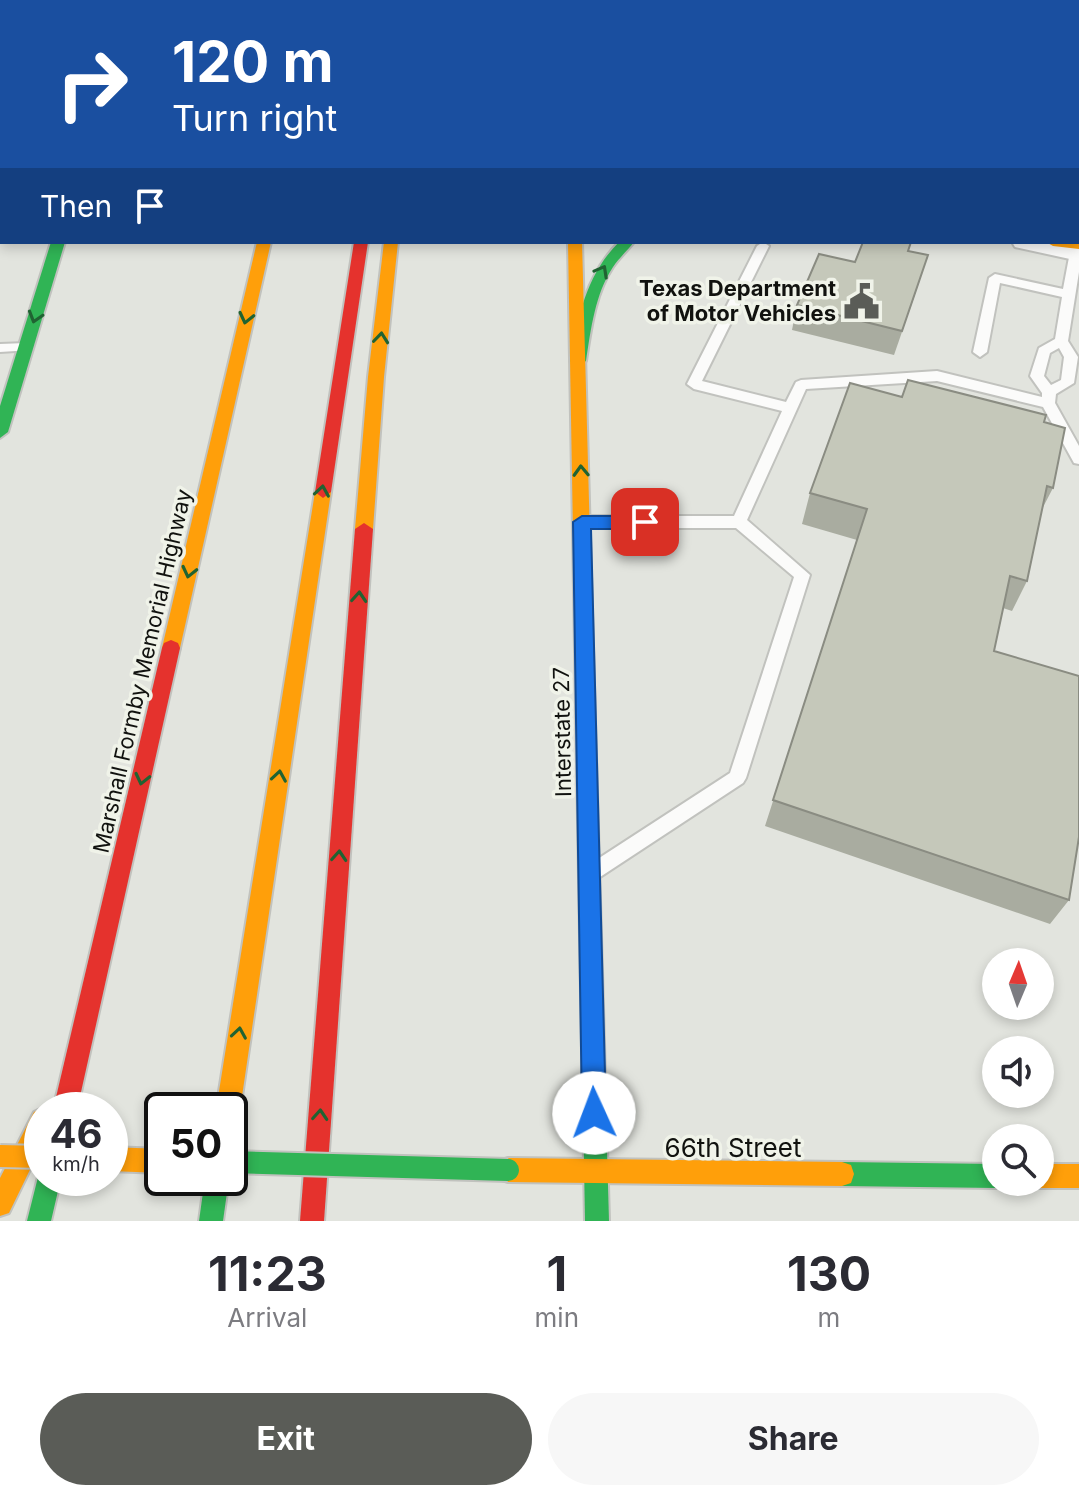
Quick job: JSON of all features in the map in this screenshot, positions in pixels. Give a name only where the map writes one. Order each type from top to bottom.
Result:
[{"type":"main road","points":[[0,432],[57,244]]},
{"type":"main road","name":"Marshall Formby Memorial Highway","points":[[69,1092],[264,244]]},
{"type":"main road","points":[[231,1092],[361,244]]},
{"type":"main road","points":[[312,1221],[376,377],[391,244]]},
{"type":"main road","name":"Interstate 27","points":[[575,244],[597,1221]]},
{"type":"main road","points":[[578,361],[594,287],[605,263],[625,244]]},
{"type":"main road","points":[[56,1092],[80,1045]]},
{"type":"main road","points":[[0,1156],[24,1157]]},
{"type":"main road","points":[[0,1204],[24,1156]]},
{"type":"main road","name":"66th Street","points":[[248,1163],[595,1173],[982,1176]]},
{"type":"main road","points":[[1054,1176],[1079,1176]]},
{"type":"main road","points":[[39,1221],[45,1196]]},
{"type":"main road","points":[[211,1221],[214,1196]]},
{"type":"street","points":[[1040,244],[1072,248]]},
{"type":"lane","points":[[763,246],[694,384],[790,408]]},
{"type":"lane","points":[[739,522],[801,385],[937,376],[1049,397],[1067,383],[1071,357],[1061,341],[1069,294],[1072,248]]},
{"type":"lane","points":[[980,352],[995,278],[1069,294]]},
{"type":"lane","points":[[1061,341],[1044,351],[1037,376],[1079,459]]},
{"type":"lane","points":[[0,348],[26,347]]},
{"type":"lane","points":[[582,522],[739,522],[802,575],[737,778],[588,876]]},
{"type":"building","name":"Texas Department of Motor Vehicles","points":[[862,244],[910,244],[908,251],[928,255],[902,331],[797,305],[819,254],[855,262]]},
{"type":"building","points":[[908,380],[1046,415],[1044,422],[1065,428],[1053,488],[1047,486],[1027,581],[1010,576],[994,651],[1079,676],[1079,837],[1069,900],[773,800],[867,509],[810,493],[850,383],[902,397]]},
{"type":"traffic: fast","points":[[0,432],[57,244]]},
{"type":"traffic: fast","points":[[578,361],[587,312],[597,282],[605,267],[625,244]]},
{"type":"traffic: fast","points":[[584,650],[597,1221]]},
{"type":"traffic: fast","points":[[248,1163],[508,1170]]},
{"type":"traffic: fast","points":[[842,1174],[982,1176]]},
{"type":"traffic: fast","points":[[39,1221],[45,1196]]},
{"type":"traffic: fast","points":[[211,1221],[214,1196]]},
{"type":"traffic: slow","points":[[171,648],[264,244]]},
{"type":"traffic: slow","points":[[364,529],[391,244]]},
{"type":"traffic: slow","points":[[575,244],[584,650]]},
{"type":"traffic: slow","points":[[1070,244],[1079,245]]},
{"type":"traffic: slow","points":[[231,1092],[323,492]]},
{"type":"traffic: slow","points":[[0,1156],[24,1157]]},
{"type":"traffic: slow","points":[[0,1204],[24,1156]]},
{"type":"traffic: slow","points":[[128,1160],[144,1160]]},
{"type":"traffic: slow","points":[[508,1170],[842,1174]]},
{"type":"traffic: slow","points":[[1054,1176],[1079,1176]]},
{"type":"traffic: jam","points":[[323,492],[361,244]]},
{"type":"traffic: jam","points":[[312,1221],[364,529]]},
{"type":"traffic: jam","points":[[69,1092],[171,648]]},
{"type":"place","name":"Texas Department of Motor Vehicles","points":[[862,301]]},
{"type":"route","points":[[594,1113],[582,522],[645,522]]}]
